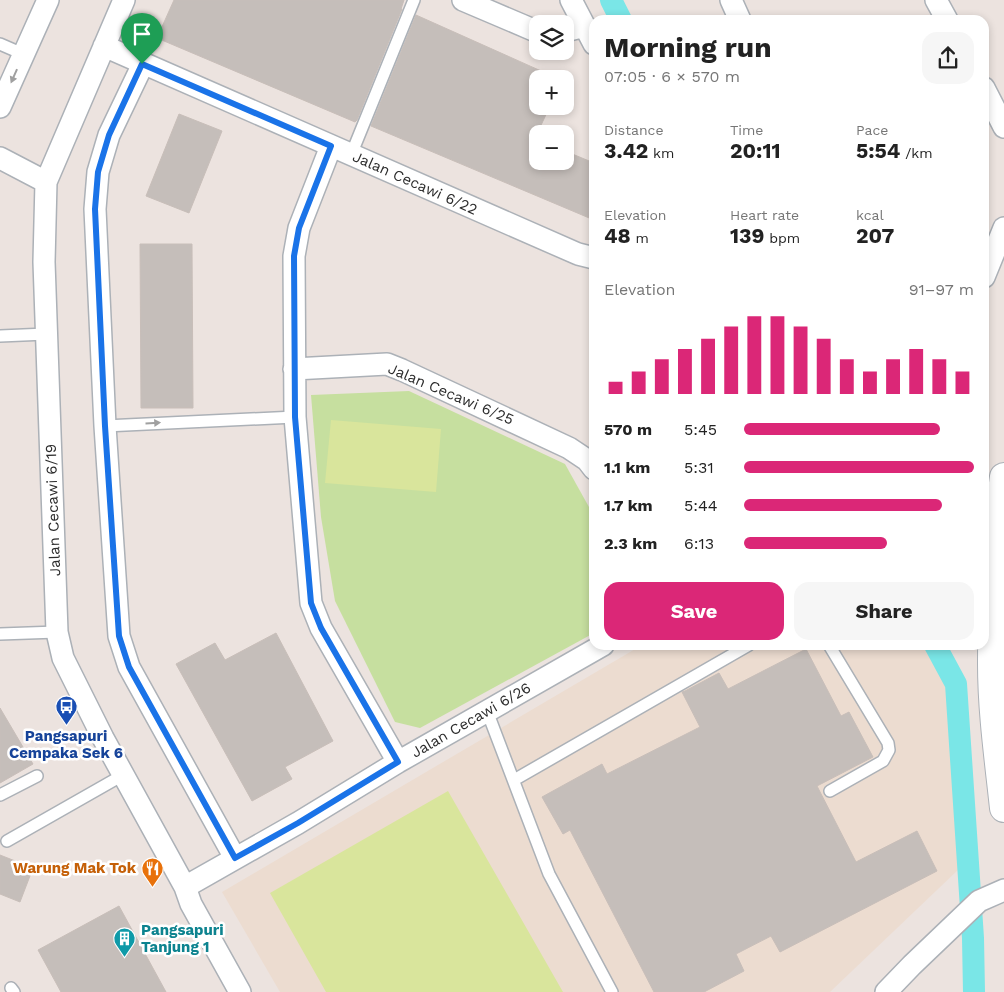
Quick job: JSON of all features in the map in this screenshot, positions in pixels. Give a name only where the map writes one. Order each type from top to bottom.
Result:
[{"type":"street","points":[[0,107],[48,0]]},
{"type":"street","name":"Jalan Cecawi 6/19","points":[[124,0],[46,182],[44,262],[58,632],[63,658],[123,775],[185,887],[191,904],[240,992]]},
{"type":"street","points":[[463,0],[529,28]]},
{"type":"street","points":[[571,0],[581,34]]},
{"type":"street","points":[[731,0],[738,15]]},
{"type":"street","points":[[936,0],[944,15]]},
{"type":"street","name":"Jalan Cecawi 6/22","points":[[104,46],[578,254],[589,257]]},
{"type":"street","points":[[135,61],[98,172],[95,209],[105,426],[119,636],[129,667],[235,858]]},
{"type":"street","points":[[989,98],[1004,127]]},
{"type":"street","points":[[331,146],[299,228],[294,256],[295,417],[311,603],[321,628],[398,762]]},
{"type":"street","points":[[0,158],[46,182]]},
{"type":"street","points":[[989,265],[1004,228]]},
{"type":"street","name":"Jalan Cecawi 6/25","points":[[294,370],[387,364],[570,448],[589,462]]},
{"type":"street","points":[[1004,477],[999,508],[995,576],[1004,808]]},
{"type":"street","name":"Jalan Cecawi 6/26","points":[[185,887],[594,650]]},
{"type":"street","points":[[886,992],[912,964],[972,907],[1004,890]]},
{"type":"lane","points":[[351,155],[414,0]]},
{"type":"lane","points":[[0,44],[23,54]]},
{"type":"lane","points":[[0,336],[46,334]]},
{"type":"lane","points":[[105,426],[295,417]]},
{"type":"lane","points":[[0,634],[58,632]]},
{"type":"lane","points":[[514,780],[740,650]]},
{"type":"lane","points":[[830,791],[883,761],[890,750],[888,743],[832,650]]},
{"type":"lane","points":[[487,712],[549,874],[612,992]]},
{"type":"lane","points":[[7,841],[123,775]]},
{"type":"lane","points":[[0,795],[37,776]]},
{"type":"shaded area","points":[[633,650],[930,650],[946,683],[959,869],[830,992],[280,992],[222,892]]},
{"type":"green space","points":[[409,391],[565,464],[589,507],[589,636],[420,728],[395,722],[335,601],[321,517],[311,395]]},
{"type":"green space","points":[[331,420],[441,429],[436,492],[325,483]]},
{"type":"green space","points":[[448,791],[563,992],[326,992],[270,893]]},
{"type":"building","points":[[174,0],[404,0],[355,122],[157,38]]},
{"type":"building","points":[[416,15],[539,70],[529,70],[529,115],[546,115],[541,125],[529,125],[529,170],[574,170],[574,155],[589,161],[589,218],[371,126]]},
{"type":"building","points":[[179,114],[222,131],[189,213],[146,196]]},
{"type":"building","points":[[140,244],[192,244],[193,408],[141,408]]},
{"type":"building","points":[[276,633],[333,741],[285,767],[292,779],[252,801],[176,664],[215,643],[225,660]]},
{"type":"building","points":[[807,650],[841,716],[849,712],[873,757],[817,786],[856,862],[917,831],[937,871],[780,952],[771,936],[736,954],[744,971],[704,992],[654,992],[570,830],[563,834],[542,797],[602,764],[607,774],[700,727],[682,692],[719,673],[728,689]]},
{"type":"building","points":[[0,708],[33,764],[0,783]]},
{"type":"building","points":[[0,855],[33,868],[20,902],[0,894]]},
{"type":"building","points":[[119,906],[166,992],[61,992],[38,950]]},
{"type":"waterway","points":[[611,0],[618,15]]},
{"type":"waterway","points":[[938,650],[956,684],[973,938],[974,992]]},
{"type":"place","name":"Pangsapuri Cempaka Sek 6","points":[[66,726]]},
{"type":"place","name":"Warung Mak Tok","points":[[152,887]]},
{"type":"place","name":"Pangsapuri Tanjung 1","points":[[125,958]]},
{"type":"route","points":[[142,64],[331,146],[299,228],[294,256],[295,417],[311,603],[321,628],[398,762],[298,823],[235,858],[129,667],[119,636],[105,426],[95,209],[98,172],[109,135],[142,64]]}]
